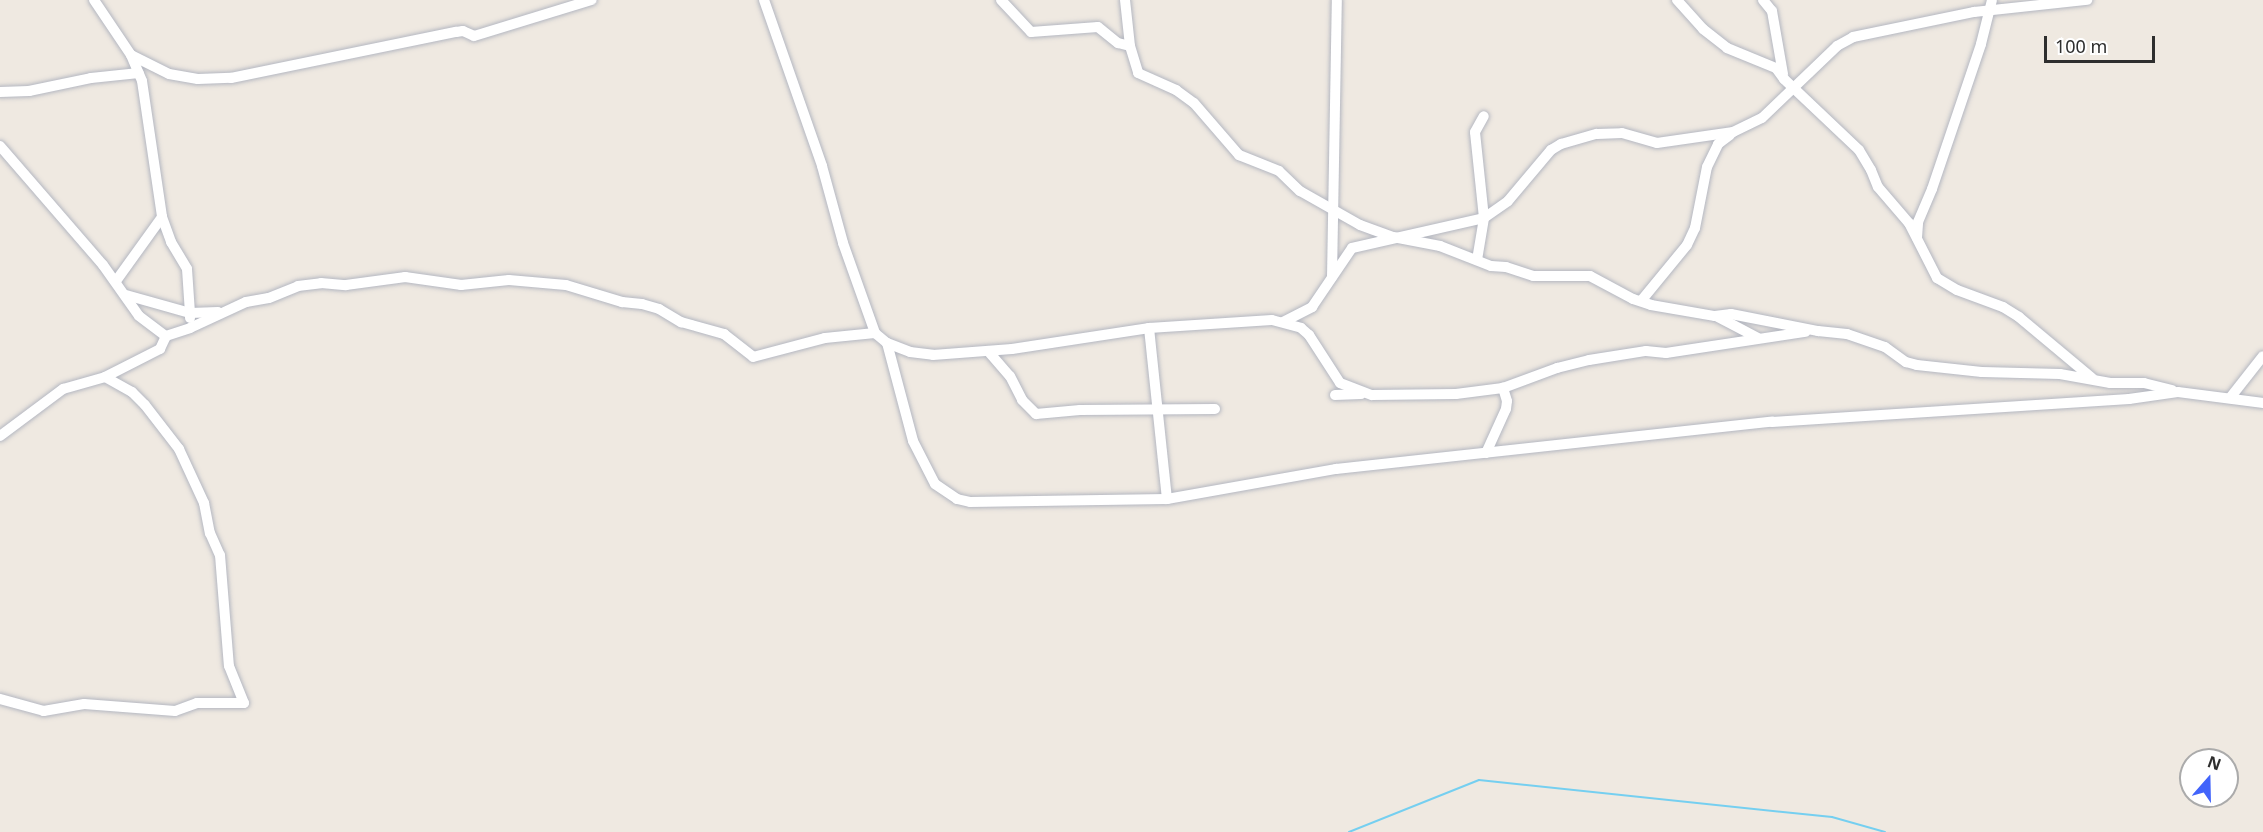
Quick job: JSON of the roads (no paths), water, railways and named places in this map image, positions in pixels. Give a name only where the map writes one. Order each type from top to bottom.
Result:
[{"type":"street","points":[[94,0],[131,55],[139,73],[162,217],[171,242],[187,269],[190,328]]},
{"type":"street","points":[[131,55],[169,74],[198,79],[231,78],[456,32],[463,31],[474,36],[592,0]]},
{"type":"street","points":[[764,0],[822,166],[843,243],[875,333],[887,343],[933,356],[988,351],[1149,328],[1239,321],[1283,322],[1301,328],[1309,335],[1340,383],[1365,393]]},
{"type":"street","points":[[1001,0],[1032,32],[1098,27],[1118,43],[1130,46]]},
{"type":"street","points":[[1125,0],[1130,46],[1138,73],[1176,90],[1194,103],[1239,155],[1279,171],[1300,191],[1360,225],[1393,237],[1440,246],[1477,260],[1533,276],[1590,276],[1641,301],[1715,316],[1758,338]]},
{"type":"street","points":[[1332,277],[1337,0]]},
{"type":"street","points":[[1677,0],[1703,29],[1727,48],[1776,68],[1784,79],[1859,150],[1878,187],[1899,209],[1936,278],[1957,290],[2003,307],[2019,317],[2095,380]]},
{"type":"street","points":[[1763,0],[1772,11],[1784,79]]},
{"type":"street","points":[[1641,301],[1687,245],[1695,228],[1707,167],[1718,144],[1733,132],[1762,118],[1838,46],[1853,37],[1991,6],[2087,0]]},
{"type":"street","points":[[1917,239],[1918,222],[1932,189],[1991,6]]},
{"type":"street","points":[[0,92],[29,91],[91,78],[139,73]]},
{"type":"street","points":[[1477,260],[1484,218],[1475,132],[1484,117]]},
{"type":"street","points":[[1283,322],[1312,307],[1352,249],[1393,237],[1484,218],[1508,201],[1551,150],[1562,144],[1597,134],[1622,134],[1657,143],[1733,132]]},
{"type":"street","points":[[0,146],[116,281],[139,316],[166,336]]},
{"type":"street","points":[[116,281],[162,217]]},
{"type":"street","points":[[0,436],[63,389],[105,377],[160,349],[166,336],[190,328],[222,312],[298,286],[321,283],[346,285],[405,276],[461,285],[509,280],[566,285],[622,302],[659,309],[681,322],[724,334],[753,357],[825,338],[875,333]]},
{"type":"street","points":[[126,295],[190,313],[222,312]]},
{"type":"street","points":[[1715,316],[1731,314],[1818,331],[1847,334],[1885,347],[1906,362],[1917,365],[2003,373],[2039,372],[2095,380],[2144,383],[2178,392],[2263,403]]},
{"type":"street","points":[[1149,328],[1167,499]]},
{"type":"street","points":[[1335,395],[1456,394],[1503,388],[1548,371],[1589,360],[1646,351],[1666,353],[1818,331]]},
{"type":"street","points":[[887,343],[913,441],[921,462],[934,484],[945,493],[957,500],[970,502],[1167,499],[1336,469],[1772,422],[2129,399],[2178,392]]},
{"type":"street","points":[[988,351],[1010,376],[1022,400],[1036,414],[1070,410],[1215,409]]},
{"type":"street","points":[[2230,398],[2263,356]]},
{"type":"street","points":[[0,699],[44,711],[84,704],[175,711],[197,703],[244,703],[229,666],[220,555],[210,533],[204,503],[178,449],[145,405],[132,392],[105,377]]},
{"type":"street","points":[[1486,453],[1506,409],[1507,401],[1503,388]]},
{"type":"waterway","points":[[1349,832],[1479,780],[1832,817],[1885,832]]}]
